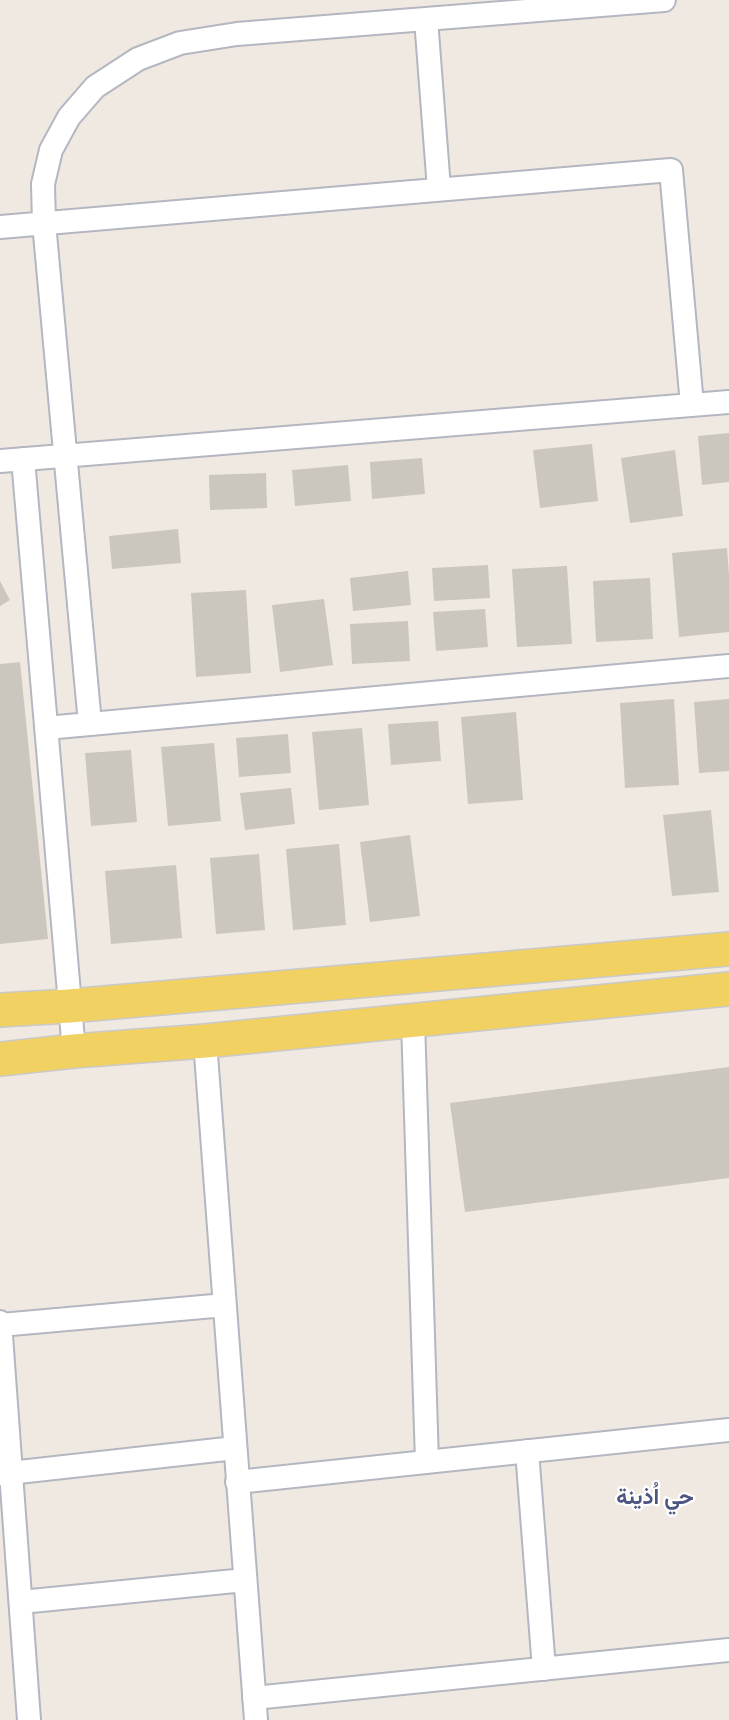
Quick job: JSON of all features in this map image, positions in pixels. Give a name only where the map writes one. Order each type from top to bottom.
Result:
[{"type":"main road","points":[[0,1010],[729,949]]},
{"type":"main road","points":[[0,1059],[729,989]]},
{"type":"street","points":[[90,724],[44,223],[43,184],[51,150],[69,117],[95,87],[138,59],[180,43],[237,34],[426,19],[582,3],[664,0]]},
{"type":"street","points":[[426,19],[439,189]]},
{"type":"street","points":[[0,227],[670,170],[692,405]]},
{"type":"street","points":[[0,461],[729,402]]},
{"type":"street","points":[[23,459],[74,1051]]},
{"type":"street","points":[[46,728],[729,666]]},
{"type":"street","points":[[413,1021],[427,1462]]},
{"type":"street","points":[[205,1041],[255,1709],[544,1669],[729,1650]]},
{"type":"street","points":[[29,1720],[21,1602],[6,1473],[0,1323],[225,1305]]},
{"type":"street","points":[[237,1482],[729,1430]]},
{"type":"street","points":[[6,1473],[235,1448]]},
{"type":"street","points":[[527,1451],[544,1669]]},
{"type":"street","points":[[21,1602],[245,1580]]},
{"type":"building","points":[[729,433],[729,482],[702,485],[698,436]]},
{"type":"building","points":[[592,444],[598,501],[540,508],[533,450]]},
{"type":"building","points":[[675,450],[683,516],[630,523],[621,458]]},
{"type":"building","points":[[422,458],[425,494],[372,499],[370,462]]},
{"type":"building","points":[[348,465],[351,501],[295,506],[292,470]]},
{"type":"building","points":[[266,473],[267,508],[210,510],[209,475]]},
{"type":"building","points":[[178,529],[181,563],[112,569],[109,536]]},
{"type":"building","points":[[727,548],[729,632],[679,637],[672,553]]},
{"type":"building","points":[[488,565],[490,598],[434,601],[432,568]]},
{"type":"building","points":[[567,566],[572,644],[517,647],[512,569]]},
{"type":"building","points":[[408,571],[411,605],[353,611],[350,578]]},
{"type":"building","points":[[650,578],[653,639],[596,642],[593,581]]},
{"type":"building","points":[[0,581],[10,600],[0,606]]},
{"type":"building","points":[[246,590],[251,673],[196,677],[191,593]]},
{"type":"building","points":[[324,599],[333,665],[280,672],[272,605]]},
{"type":"building","points":[[485,609],[488,647],[436,651],[433,612]]},
{"type":"building","points":[[408,621],[410,661],[352,664],[350,624]]},
{"type":"building","points":[[20,662],[48,939],[0,944],[0,664]]},
{"type":"building","points":[[674,699],[679,785],[625,788],[620,703]]},
{"type":"building","points":[[729,699],[729,771],[699,773],[694,702]]},
{"type":"building","points":[[516,712],[523,800],[468,804],[461,717]]},
{"type":"building","points":[[438,721],[441,761],[391,765],[388,724]]},
{"type":"building","points":[[362,728],[369,805],[319,810],[312,732]]},
{"type":"building","points":[[288,734],[291,773],[239,777],[236,738]]},
{"type":"building","points":[[214,743],[221,821],[168,826],[161,747]]},
{"type":"building","points":[[131,750],[137,822],[91,826],[85,753]]},
{"type":"building","points":[[291,788],[295,824],[245,830],[240,793]]},
{"type":"building","points":[[711,810],[719,892],[672,896],[663,815]]},
{"type":"building","points":[[410,835],[420,916],[370,922],[360,842]]},
{"type":"building","points":[[339,844],[346,925],[293,930],[286,849]]},
{"type":"building","points":[[259,854],[265,930],[216,934],[210,858]]},
{"type":"building","points":[[176,865],[182,938],[111,944],[105,871]]},
{"type":"building","points":[[729,1067],[729,1178],[465,1212],[450,1103]]},
{"type":"district","name":"حي اُذينة","points":[[655,1498]]}]
